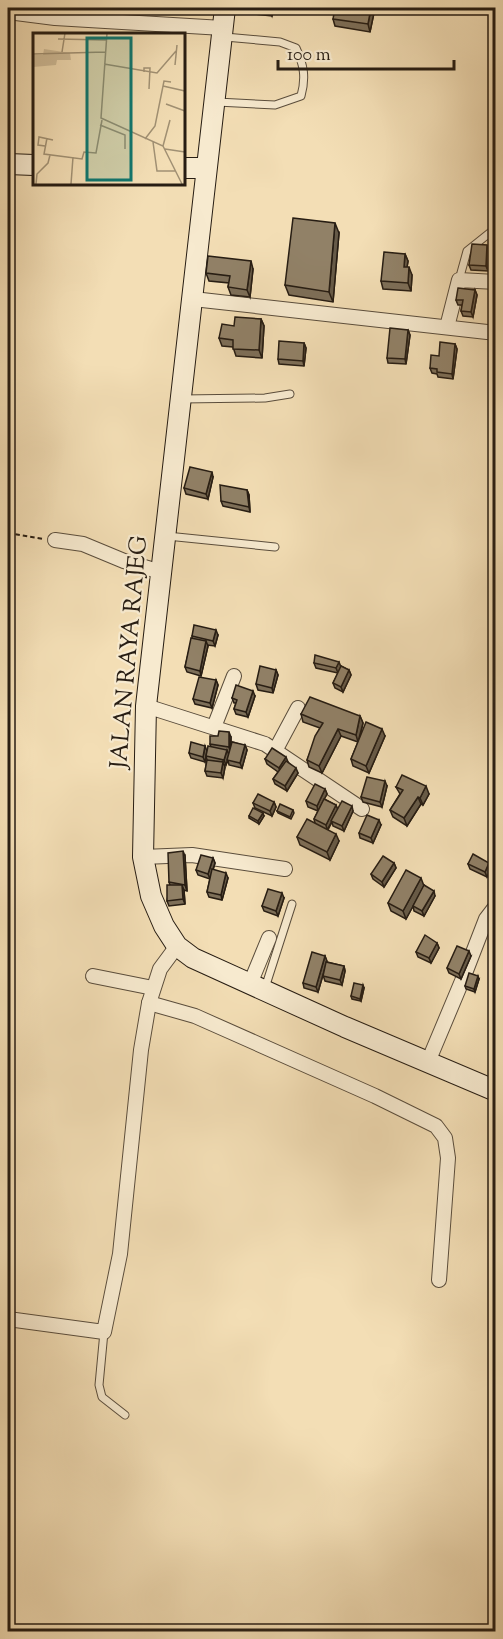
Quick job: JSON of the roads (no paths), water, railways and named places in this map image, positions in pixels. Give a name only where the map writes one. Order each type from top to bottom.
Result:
[{"type":"main road","name":"JALAN RAYA RAJEG","points":[[225,8],[146,706],[142,857],[151,896],[164,926],[177,946],[194,958],[495,1091]]},
{"type":"main road","points":[[8,164],[33,165]]},
{"type":"main road","points":[[184,168],[206,168]]},
{"type":"street","points":[[8,12],[78,13],[223,32]]},
{"type":"street","points":[[447,327],[459,280],[495,282]]},
{"type":"street","points":[[193,299],[495,333]]},
{"type":"street","points":[[55,540],[82,544],[124,561],[161,572]]},
{"type":"street","points":[[214,727],[234,676]]},
{"type":"street","points":[[146,706],[265,744],[362,809]]},
{"type":"street","points":[[275,751],[298,708]]},
{"type":"street","points":[[142,857],[192,855],[285,869]]},
{"type":"street","points":[[428,1062],[486,919],[495,906]]},
{"type":"street","points":[[257,987],[269,938]]},
{"type":"street","points":[[8,1319],[104,1332],[120,1254],[141,1050],[149,1003],[160,969],[177,946]]},
{"type":"street","points":[[93,976],[153,988]]},
{"type":"street","points":[[149,1003],[195,1016],[375,1096],[436,1126],[445,1138],[448,1158],[439,1280]]},
{"type":"lane","points":[[215,102],[275,105],[301,96],[305,82],[303,63],[296,48],[280,42],[223,32]]},
{"type":"lane","points":[[459,280],[467,251],[492,231]]},
{"type":"lane","points":[[182,399],[265,398],[290,394]]},
{"type":"lane","points":[[165,536],[275,547]]},
{"type":"lane","points":[[257,987],[292,904]]},
{"type":"lane","points":[[104,1332],[99,1385],[102,1397],[125,1415]]}]
